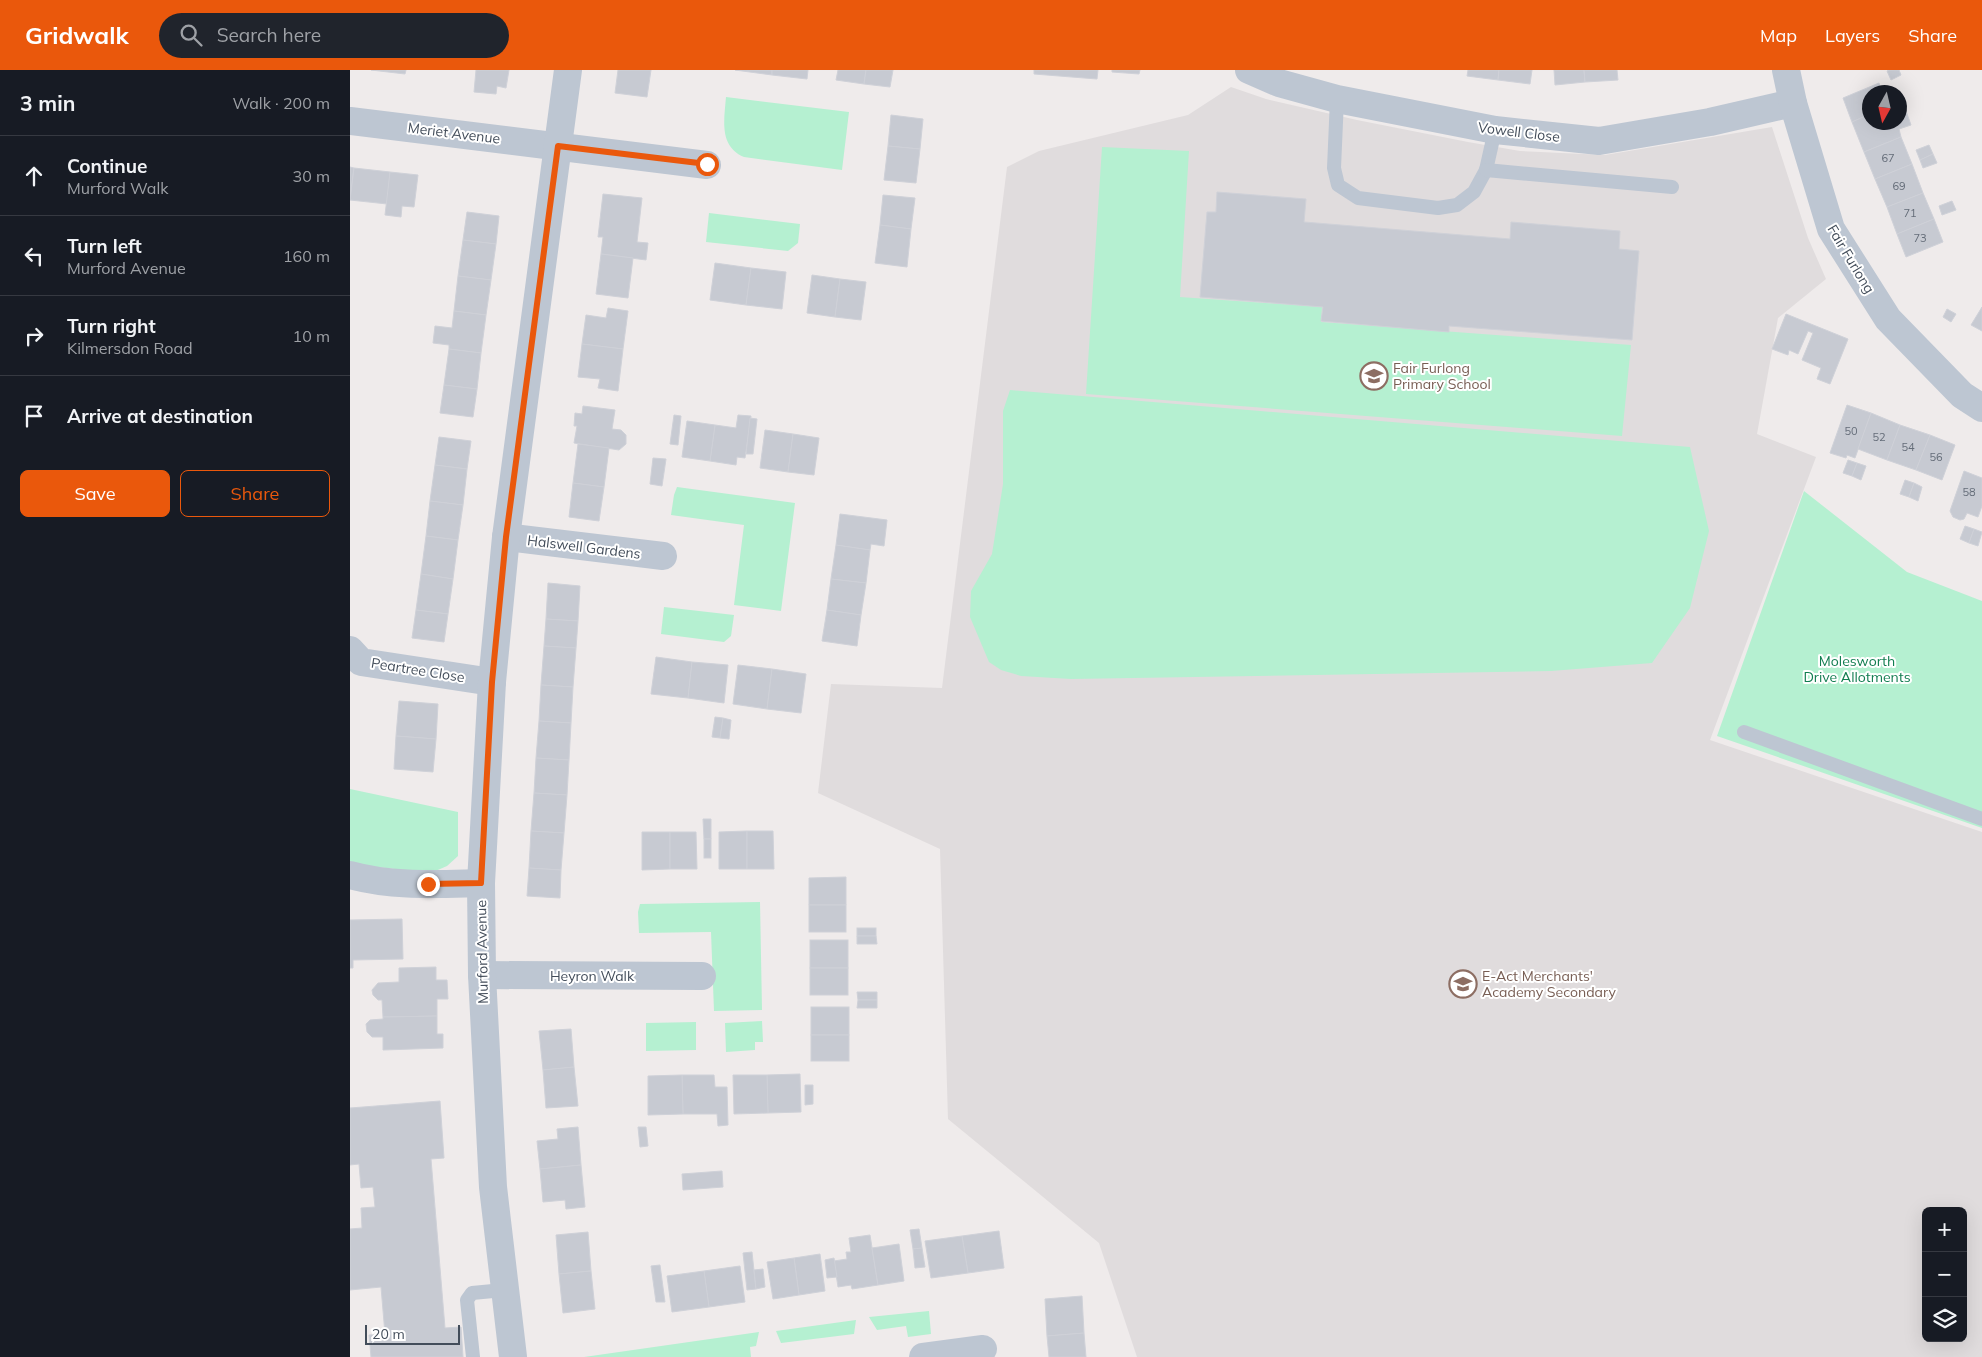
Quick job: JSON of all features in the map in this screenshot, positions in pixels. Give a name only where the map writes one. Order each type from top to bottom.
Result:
[{"type":"street","name":"Murford Avenue","points":[[513,1357],[493,1187],[482,975],[481,883],[492,682],[506,537],[568,70]]},
{"type":"street","name":"Vowell Close","points":[[1249,70],[1280,83],[1337,99],[1495,130],[1599,141],[1710,122],[1794,103]]},
{"type":"street","name":"Fair Furlong","points":[[1786,70],[1830,229],[1888,319],[1962,395],[1982,408]]},
{"type":"street","name":"Meriet Avenue","points":[[350,121],[707,164]]},
{"type":"street","name":"Halswell Gardens","points":[[506,537],[663,556]]},
{"type":"street","name":"Peartree Close","points":[[350,650],[361,662],[492,682]]},
{"type":"street","points":[[350,875],[390,882],[428,884],[481,883]]},
{"type":"street","name":"Heyron Walk","points":[[482,975],[702,976]]},
{"type":"street","points":[[923,1357],[983,1349]]},
{"type":"lane","points":[[1337,99],[1334,168],[1338,184],[1358,198],[1438,208],[1457,205],[1474,192],[1486,170],[1495,130]]},
{"type":"lane","points":[[1486,170],[1672,188]]},
{"type":"lane","points":[[1744,732],[1982,819]]},
{"type":"lane","points":[[473,1357],[467,1300],[472,1293],[504,1290]]},
{"type":"shaded area","points":[[1231,87],[1266,99],[1357,120],[1520,151],[1605,155],[1772,127],[1808,238],[1826,279],[1778,318],[1757,434],[1816,457],[1710,740],[1982,832],[1982,1357],[1137,1357],[1099,1243],[948,1119],[940,849],[818,793],[831,684],[942,688],[1007,167],[1039,151],[1188,115]]},
{"type":"green space","points":[[726,97],[849,112],[842,170],[744,157],[736,152],[730,146],[725,132]]},
{"type":"green space","points":[[1102,147],[1189,151],[1180,297],[1322,307],[1321,322],[1631,345],[1622,436],[1086,394]]},
{"type":"green space","points":[[709,213],[800,224],[798,243],[788,251],[706,242]]},
{"type":"green space","points":[[1010,390],[1690,447],[1709,531],[1690,608],[1652,663],[1551,671],[1071,679],[1021,676],[1001,670],[989,662],[970,617],[971,591],[992,554],[1003,484],[1003,411]]},
{"type":"green space","points":[[677,487],[795,503],[781,611],[734,605],[744,525],[671,515]]},
{"type":"green space","name":"Molesworth Drive Allotments","points":[[1804,491],[1907,572],[1982,601],[1982,828],[1717,736]]},
{"type":"green space","points":[[664,607],[734,615],[731,636],[724,642],[661,634]]},
{"type":"green space","points":[[350,789],[458,812],[458,856],[447,866],[431,873],[350,864]]},
{"type":"green space","points":[[760,902],[762,1010],[714,1011],[711,932],[639,933],[638,912],[640,904]]},
{"type":"green space","points":[[762,1021],[763,1042],[755,1042],[755,1050],[726,1052],[725,1023]]},
{"type":"green space","points":[[696,1022],[696,1050],[646,1051],[646,1023]]},
{"type":"green space","points":[[929,1311],[931,1334],[908,1337],[906,1326],[877,1330],[869,1317]]},
{"type":"green space","points":[[856,1320],[854,1334],[781,1343],[776,1331]]},
{"type":"green space","points":[[759,1332],[756,1346],[750,1347],[751,1357],[584,1357]]},
{"type":"building","points":[[371,70],[406,70],[405,74]]},
{"type":"building","points":[[476,70],[509,70],[506,88],[497,86],[496,94],[474,92]]},
{"type":"building","points":[[618,70],[651,70],[647,97],[615,93]]},
{"type":"building","points":[[735,70],[772,70],[772,75]]},
{"type":"building","points":[[772,70],[808,70],[807,79],[772,75]]},
{"type":"building","points":[[838,70],[866,70],[864,84],[836,80]]},
{"type":"building","points":[[866,70],[893,70],[890,87],[864,84]]},
{"type":"building","points":[[1034,70],[1098,70],[1097,79],[1034,74]]},
{"type":"building","points":[[1112,70],[1140,70],[1139,74],[1112,72]]},
{"type":"building","points":[[1468,70],[1499,70],[1498,80],[1467,76]]},
{"type":"building","points":[[1499,70],[1532,70],[1530,84],[1498,80]]},
{"type":"building","points":[[1554,70],[1584,70],[1585,82],[1555,85]]},
{"type":"building","points":[[1584,70],[1617,70],[1618,80],[1585,82]]},
{"type":"building","points":[[1899,70],[1901,75],[1891,80],[1887,71]]},
{"type":"building","points":[[1862,90],[1862,118],[1852,122],[1843,98]]},
{"type":"building","points":[[1907,114],[1911,125],[1907,126]]},
{"type":"building","points":[[891,115],[923,119],[920,149],[888,146]]},
{"type":"building","points":[[1862,118],[1862,130],[1899,130],[1901,137],[1864,152],[1852,122]]},
{"type":"building","points":[[1901,137],[1912,164],[1875,179],[1864,152]]},
{"type":"building","points":[[1929,145],[1933,154],[1920,160],[1916,150]]},
{"type":"building","points":[[888,146],[920,149],[916,183],[884,180]]},
{"type":"building","points":[[1933,154],[1937,163],[1923,168],[1920,160]]},
{"type":"building","points":[[1912,164],[1923,193],[1887,207],[1875,179]]},
{"type":"building","points":[[350,167],[354,168],[350,199]]},
{"type":"building","points":[[354,168],[390,172],[387,204],[350,200]]},
{"type":"building","points":[[390,172],[418,175],[414,207],[402,206],[401,217],[385,215]]},
{"type":"building","points":[[1217,192],[1306,199],[1304,222],[1510,239],[1511,222],[1620,231],[1619,249],[1639,251],[1632,340],[1449,326],[1449,332],[1321,321],[1323,307],[1200,297],[1207,212],[1216,212]]},
{"type":"building","points":[[1923,193],[1934,219],[1897,234],[1887,207]]},
{"type":"building","points":[[603,194],[642,198],[637,242],[648,243],[646,260],[601,254],[603,237],[598,237]]},
{"type":"building","points":[[883,195],[915,198],[911,229],[880,225]]},
{"type":"building","points":[[1952,201],[1956,210],[1942,215],[1939,206]]},
{"type":"building","points":[[467,212],[499,216],[496,244],[463,240]]},
{"type":"building","points":[[1934,219],[1943,242],[1906,257],[1897,234]]},
{"type":"building","points":[[880,225],[911,229],[907,267],[875,263]]},
{"type":"building","points":[[463,240],[496,244],[491,280],[458,276]]},
{"type":"building","points":[[601,254],[633,258],[628,298],[596,294]]},
{"type":"building","points":[[715,263],[751,268],[746,305],[710,300]]},
{"type":"building","points":[[751,268],[786,272],[782,309],[746,305]]},
{"type":"building","points":[[812,275],[840,279],[835,317],[807,313]]},
{"type":"building","points":[[458,276],[491,280],[486,315],[454,311]]},
{"type":"building","points":[[840,279],[866,282],[861,320],[835,317]]},
{"type":"building","points":[[1982,307],[1982,331],[1971,325]]},
{"type":"building","points":[[608,308],[628,311],[623,349],[582,344],[586,315],[606,318]]},
{"type":"building","points":[[1947,309],[1956,314],[1951,322],[1943,317]]},
{"type":"building","points":[[454,311],[486,315],[481,353],[449,349],[449,345],[433,343],[435,326],[452,328]]},
{"type":"building","points":[[1786,314],[1848,339],[1830,384],[1817,379],[1821,368],[1802,360],[1813,333],[1808,331],[1798,354],[1789,350],[1788,355],[1772,349]]},
{"type":"building","points":[[582,344],[623,349],[618,391],[598,388],[600,379],[578,377]]},
{"type":"building","points":[[449,349],[481,353],[477,389],[444,385]]},
{"type":"building","points":[[444,385],[477,389],[473,417],[440,413]]},
{"type":"building","points":[[1847,405],[1871,413],[1855,458],[1847,455],[1846,458],[1830,453]]},
{"type":"building","points":[[583,406],[615,410],[612,429],[621,430],[626,435],[626,444],[619,450],[574,443],[577,426],[574,426],[575,413],[582,414]]},
{"type":"building","points":[[1871,413],[1900,425],[1887,460],[1858,449]]},
{"type":"building","points":[[674,415],[681,416],[678,445],[670,444]]},
{"type":"building","points":[[738,415],[751,416],[745,458],[737,457],[736,465],[710,461],[715,425],[736,428]]},
{"type":"building","points":[[750,418],[757,419],[753,454],[746,454]]},
{"type":"building","points":[[687,421],[715,425],[710,461],[682,457]]},
{"type":"building","points":[[1900,425],[1930,435],[1916,470],[1887,460]]},
{"type":"building","points":[[765,430],[793,434],[788,472],[760,468]]},
{"type":"building","points":[[793,434],[819,438],[814,475],[788,472]]},
{"type":"building","points":[[1930,435],[1955,445],[1942,480],[1916,470]]},
{"type":"building","points":[[439,437],[471,441],[467,469],[435,465]]},
{"type":"building","points":[[578,444],[609,448],[604,487],[573,483]]},
{"type":"building","points":[[653,458],[666,459],[662,486],[650,484]]},
{"type":"building","points":[[1848,460],[1857,463],[1852,476],[1843,473]]},
{"type":"building","points":[[1857,463],[1866,466],[1861,480],[1852,476]]},
{"type":"building","points":[[435,465],[467,469],[463,505],[430,501]]},
{"type":"building","points":[[1964,471],[1982,478],[1982,506],[1978,517],[1967,513],[1964,519],[1960,520],[1953,517],[1950,511]]},
{"type":"building","points":[[1905,480],[1914,483],[1909,497],[1900,494]]},
{"type":"building","points":[[573,483],[604,487],[599,521],[569,517]]},
{"type":"building","points":[[1914,483],[1922,487],[1918,501],[1909,497]]},
{"type":"building","points":[[430,501],[463,505],[458,540],[426,536]]},
{"type":"building","points":[[840,514],[887,520],[884,546],[871,544],[870,550],[836,545]]},
{"type":"building","points":[[1965,526],[1974,529],[1969,543],[1960,539]]},
{"type":"building","points":[[1974,529],[1982,532],[1978,546],[1969,543]]},
{"type":"building","points":[[426,536],[458,540],[453,579],[421,574]]},
{"type":"building","points":[[836,545],[870,550],[866,583],[831,579]]},
{"type":"building","points":[[421,574],[453,579],[448,614],[416,610]]},
{"type":"building","points":[[831,579],[866,583],[861,615],[827,610]]},
{"type":"building","points":[[548,583],[580,586],[578,621],[546,619]]},
{"type":"building","points":[[416,610],[448,614],[444,642],[412,638]]},
{"type":"building","points":[[827,610],[861,615],[857,646],[822,641]]},
{"type":"building","points":[[546,619],[578,621],[576,648],[544,646]]},
{"type":"building","points":[[544,646],[576,648],[573,687],[541,685]]},
{"type":"building","points":[[656,657],[692,662],[688,698],[651,694]]},
{"type":"building","points":[[692,662],[728,665],[724,703],[688,698]]},
{"type":"building","points":[[738,665],[772,669],[767,709],[733,704]]},
{"type":"building","points":[[772,669],[806,674],[801,713],[767,709]]},
{"type":"building","points":[[541,685],[573,687],[571,723],[539,721]]},
{"type":"building","points":[[399,701],[438,704],[436,739],[396,736]]},
{"type":"building","points":[[715,717],[723,718],[720,738],[712,737]]},
{"type":"building","points":[[723,718],[731,720],[729,739],[720,738]]},
{"type":"building","points":[[539,721],[571,723],[569,760],[536,758]]},
{"type":"building","points":[[396,736],[436,739],[433,772],[394,769]]},
{"type":"building","points":[[536,758],[569,760],[567,795],[534,793]]},
{"type":"building","points":[[534,793],[567,795],[564,833],[531,831]]},
{"type":"building","points":[[703,819],[711,819],[711,839],[704,839]]},
{"type":"building","points":[[531,831],[564,833],[561,870],[529,868]]},
{"type":"building","points":[[747,831],[747,869],[719,869],[719,832]]},
{"type":"building","points":[[747,831],[773,831],[774,869],[747,869]]},
{"type":"building","points":[[642,832],[670,832],[670,869],[642,870]]},
{"type":"building","points":[[670,832],[696,832],[697,869],[670,869]]},
{"type":"building","points":[[704,839],[711,839],[711,858],[704,858]]},
{"type":"building","points":[[529,868],[561,870],[560,898],[527,896]]},
{"type":"building","points":[[846,877],[846,905],[809,905],[809,878]]},
{"type":"building","points":[[809,905],[846,905],[846,932],[809,932]]},
{"type":"building","points":[[402,919],[403,959],[353,960],[353,968],[350,968],[350,920]]},
{"type":"building","points":[[857,928],[876,928],[876,936],[857,936]]},
{"type":"building","points":[[857,936],[876,936],[877,944],[857,944]]},
{"type":"building","points":[[810,940],[848,940],[848,968],[810,968]]},
{"type":"building","points":[[436,967],[436,980],[447,980],[448,999],[437,999],[437,1016],[383,1017],[382,1000],[378,1000],[373,995],[372,990],[378,983],[399,982],[399,968]]},
{"type":"building","points":[[810,968],[848,968],[848,995],[810,995]]},
{"type":"building","points":[[857,992],[877,992],[877,1000],[858,1000]]},
{"type":"building","points":[[858,1000],[877,1000],[877,1008],[857,1008]]},
{"type":"building","points":[[811,1007],[849,1007],[849,1035],[811,1035]]},
{"type":"building","points":[[437,1016],[437,1034],[443,1034],[443,1048],[383,1050],[383,1037],[372,1037],[367,1032],[366,1024],[370,1020],[383,1019],[383,1017]]},
{"type":"building","points":[[571,1029],[574,1067],[543,1070],[539,1031]]},
{"type":"building","points":[[811,1035],[849,1035],[849,1061],[811,1061]]},
{"type":"building","points":[[574,1067],[578,1106],[546,1108],[543,1070]]},
{"type":"building","points":[[800,1074],[801,1112],[768,1113],[767,1075]]},
{"type":"building","points":[[682,1075],[714,1075],[715,1087],[727,1087],[728,1125],[718,1126],[717,1114],[683,1114]]},
{"type":"building","points":[[682,1075],[683,1114],[648,1115],[648,1076]]},
{"type":"building","points":[[733,1075],[767,1075],[768,1113],[734,1114]]},
{"type":"building","points":[[805,1085],[813,1085],[813,1104],[805,1105]]},
{"type":"building","points":[[440,1101],[444,1158],[431,1159],[445,1328],[461,1327],[463,1357],[371,1357],[369,1335],[385,1334],[381,1287],[350,1290],[350,1229],[362,1228],[361,1208],[375,1207],[373,1187],[361,1188],[359,1164],[350,1165],[350,1108]]},
{"type":"building","points":[[578,1127],[581,1165],[540,1169],[537,1141],[558,1139],[557,1129]]},
{"type":"building","points":[[638,1127],[646,1127],[648,1146],[640,1147]]},
{"type":"building","points":[[581,1165],[585,1207],[566,1209],[565,1200],[543,1202],[540,1169]]},
{"type":"building","points":[[722,1171],[723,1187],[683,1190],[682,1174]]},
{"type":"building","points":[[919,1229],[922,1248],[913,1249],[910,1230]]},
{"type":"building","points":[[999,1231],[1004,1268],[968,1273],[962,1236]]},
{"type":"building","points":[[588,1232],[591,1271],[559,1274],[556,1235]]},
{"type":"building","points":[[870,1235],[878,1285],[852,1289],[851,1285],[838,1287],[834,1261],[847,1259],[846,1252],[851,1252],[849,1238]]},
{"type":"building","points":[[962,1236],[968,1273],[931,1278],[925,1241]]},
{"type":"building","points":[[899,1244],[904,1281],[878,1285],[872,1248]]},
{"type":"building","points":[[922,1248],[925,1267],[915,1268],[913,1249]]},
{"type":"building","points":[[752,1252],[756,1289],[747,1290],[743,1253]]},
{"type":"building","points":[[820,1254],[825,1291],[799,1295],[794,1258]]},
{"type":"building","points":[[794,1258],[799,1295],[773,1299],[767,1262]]},
{"type":"building","points":[[834,1258],[837,1277],[827,1278],[825,1260]]},
{"type":"building","points":[[660,1265],[665,1302],[656,1302],[651,1266]]},
{"type":"building","points":[[740,1266],[745,1302],[709,1307],[704,1271]]},
{"type":"building","points":[[763,1269],[765,1287],[756,1289],[754,1270]]},
{"type":"building","points":[[591,1271],[595,1309],[563,1313],[559,1274]]},
{"type":"building","points":[[704,1271],[709,1307],[672,1312],[667,1276]]},
{"type":"building","points":[[1082,1296],[1084,1333],[1047,1336],[1045,1299]]},
{"type":"building","points":[[1084,1333],[1086,1357],[1049,1357],[1047,1336]]},
{"type":"place","name":"Fair Furlong Primary School","points":[[1374,376]]},
{"type":"place","name":"E-Act Merchants' Academy Secondary","points":[[1463,984]]},
{"type":"route","points":[[428,884],[481,883],[492,682],[506,537],[558,146],[707,164]]}]
